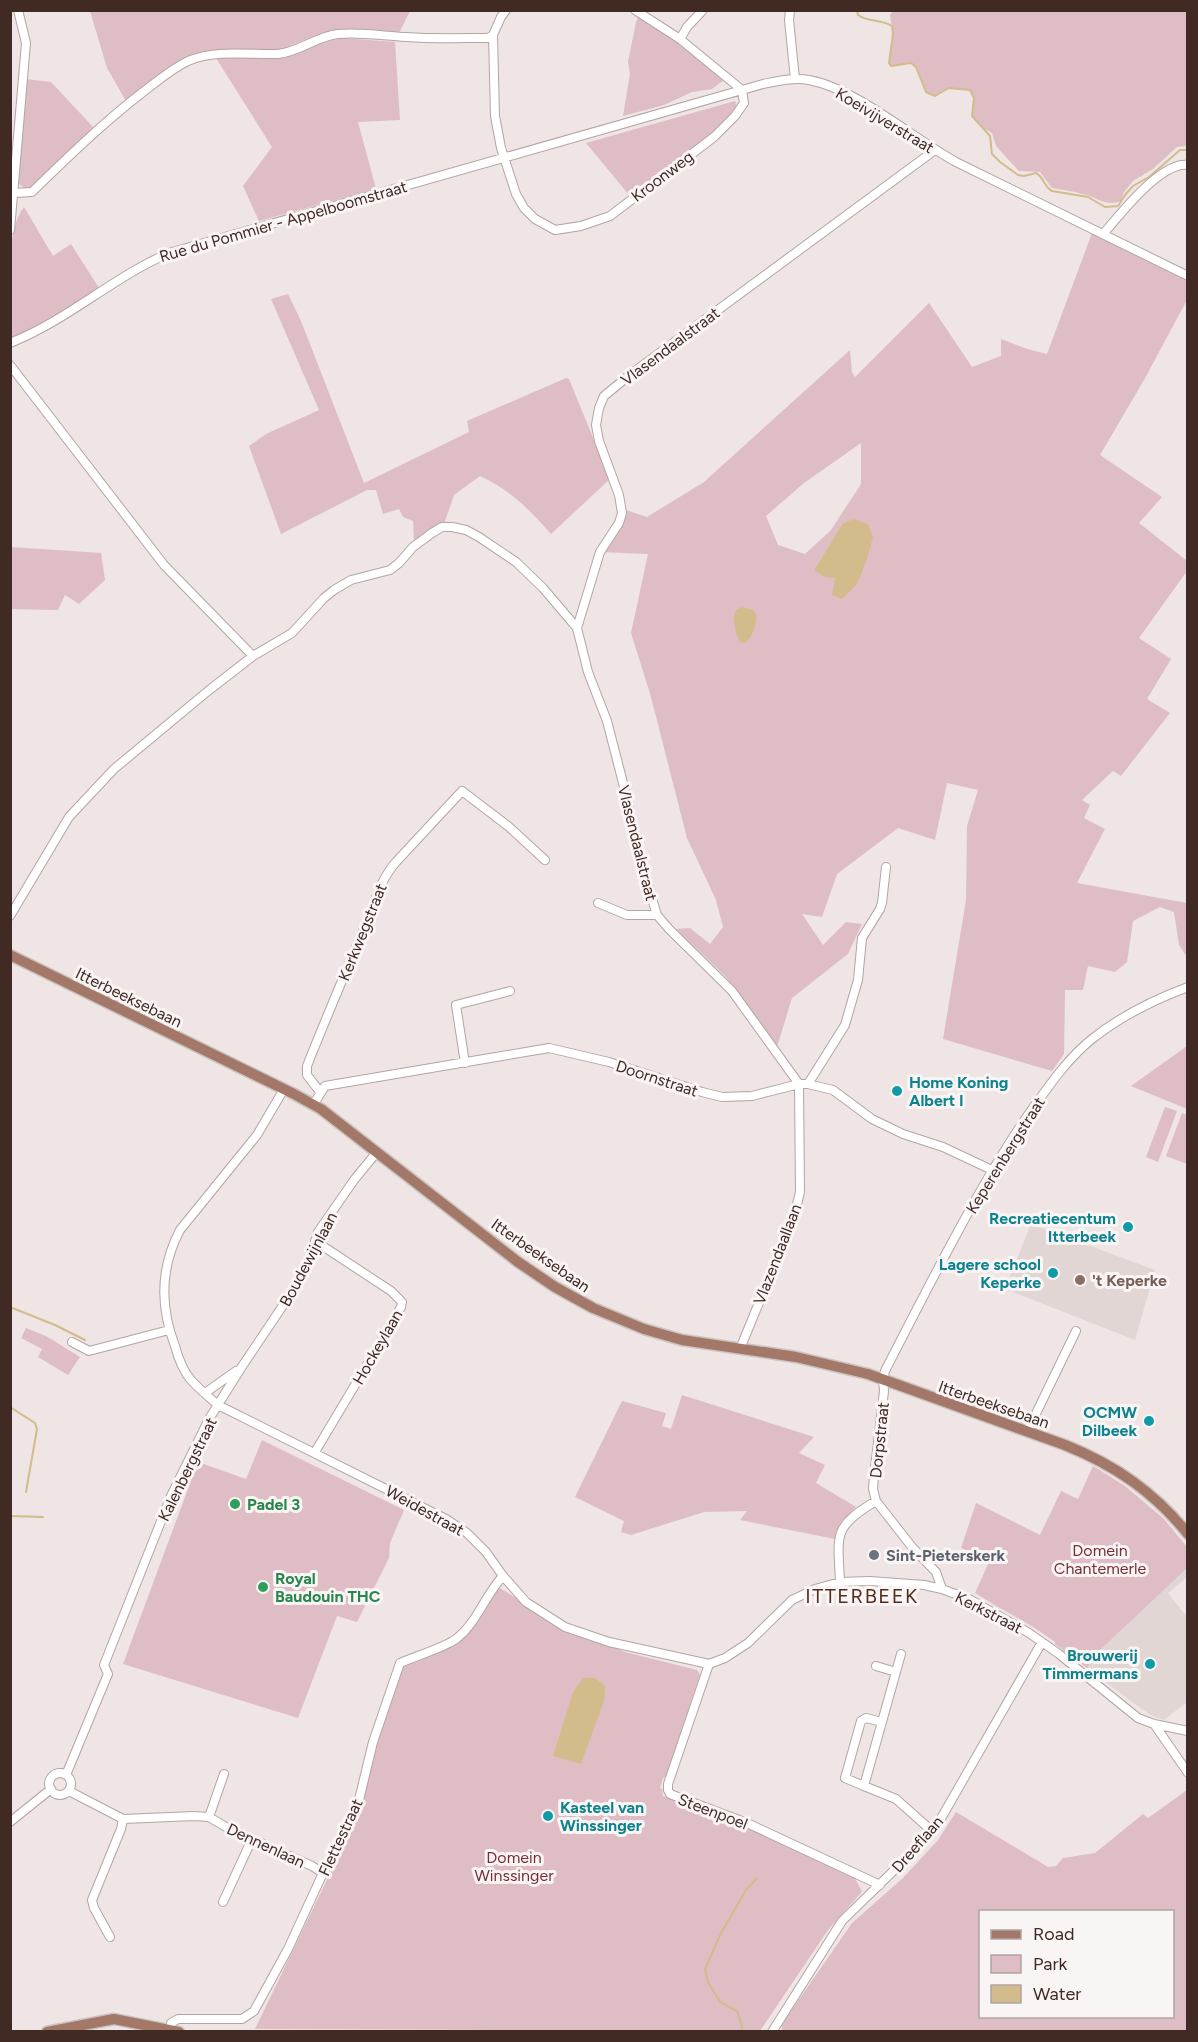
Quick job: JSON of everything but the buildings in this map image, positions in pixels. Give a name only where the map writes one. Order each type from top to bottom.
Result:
[{"type":"main road","name":"Itterbeeksebaan","points":[[10,955],[314,1105],[518,1262],[584,1304],[644,1329],[682,1340],[796,1357],[883,1379],[1027,1431],[1095,1457],[1156,1500],[1188,1534]]},
{"type":"main road","points":[[47,2031],[102,2020],[125,2021],[174,2031]]},
{"type":"street","points":[[10,230],[26,43],[18,10]]},
{"type":"street","points":[[504,157],[495,116],[493,35],[506,10]]},
{"type":"street","points":[[680,39],[687,27],[704,10]]},
{"type":"street","points":[[790,10],[795,79]]},
{"type":"street","points":[[635,11],[680,39],[742,90]]},
{"type":"street","points":[[14,193],[32,192],[132,101],[172,70],[190,61],[213,55],[279,54],[323,37],[338,34],[406,38],[488,38],[493,35]]},
{"type":"street","name":"Koeivijverstraat","points":[[562,140],[763,84],[795,79],[809,80],[852,97],[934,150],[1188,276]]},
{"type":"street","name":"Kroonweg","points":[[504,157],[516,194],[524,208],[535,219],[555,230],[597,222],[619,209],[721,130],[744,103],[742,90]]},
{"type":"street","name":"Rue du Pommier - Appelboomstraat","points":[[10,343],[50,325],[125,275],[169,253],[562,140]]},
{"type":"street","name":"Vlasendaalstraat","points":[[804,1084],[732,992],[657,915],[642,866],[607,721],[588,672],[574,625],[600,552],[619,523],[622,513],[620,495],[599,441],[596,425],[604,396],[631,374],[934,150]]},
{"type":"street","points":[[1103,234],[1166,170],[1184,164]]},
{"type":"street","points":[[10,365],[164,565],[253,656]]},
{"type":"street","points":[[10,916],[69,816],[114,769],[253,656],[292,633],[334,590],[351,580],[390,570],[413,547],[442,527],[466,530],[516,562],[543,588],[574,625]]},
{"type":"street","name":"Kerkwegstraat","points":[[320,1092],[307,1075],[307,1066],[370,916],[379,889],[388,871],[462,791],[508,826],[545,860]]},
{"type":"street","points":[[804,1084],[845,1025],[858,980],[862,938],[880,909],[886,867]]},
{"type":"street","points":[[598,903],[627,915],[657,915]]},
{"type":"street","name":"Keperenbergstraat","points":[[883,1379],[914,1312],[992,1170],[1010,1140],[1059,1072],[1091,1040],[1125,1016],[1158,998],[1188,987]]},
{"type":"street","points":[[465,1063],[456,1005],[510,991]]},
{"type":"street","name":"Doornstraat","points":[[320,1092],[325,1086],[549,1048],[609,1062],[722,1097],[752,1096],[804,1084],[834,1090],[872,1119],[903,1134],[943,1147],[992,1170]]},
{"type":"street","name":"Vlazendaallaan","points":[[740,1349],[794,1217],[800,1192],[804,1084]]},
{"type":"street","name":"Kalenbergstraat","points":[[10,1822],[51,1789],[50,1782],[53,1776],[59,1773],[66,1775],[108,1674],[104,1665],[171,1496],[218,1405],[189,1378],[177,1354],[169,1330],[164,1300],[164,1281],[167,1262],[175,1240],[192,1212],[257,1135],[284,1089]]},
{"type":"street","points":[[314,1105],[320,1092]]},
{"type":"street","name":"Boudewijnlaan","points":[[218,1405],[300,1280],[311,1257],[318,1232],[376,1152]]},
{"type":"street","name":"Hockeylaan","points":[[315,1241],[391,1291],[402,1302],[392,1323],[315,1452]]},
{"type":"street","points":[[72,1342],[89,1351],[169,1330]]},
{"type":"street","points":[[1027,1431],[1076,1331]]},
{"type":"street","name":"Boudewijnlaan","points":[[205,1394],[241,1368]]},
{"type":"street","name":"Dorpstraat","points":[[883,1379],[884,1391],[873,1489],[876,1501],[912,1547],[936,1572],[942,1589]]},
{"type":"street","name":"Weidestraat","points":[[218,1405],[315,1452],[439,1516],[467,1533],[486,1552],[526,1602],[565,1627],[609,1642],[709,1664]]},
{"type":"street","name":"Dorpstraat","points":[[840,1582],[839,1549],[842,1527],[876,1501]]},
{"type":"street","name":"Flettestraat","points":[[174,2031],[171,2023],[178,2019],[242,2019],[250,2015],[260,2002],[358,1804],[373,1742],[400,1663],[455,1639],[470,1624],[496,1583],[503,1576]]},
{"type":"street","name":"Kerkstraat","points":[[709,1664],[725,1658],[748,1643],[792,1600],[815,1589],[840,1582],[896,1582],[942,1589],[977,1603],[1042,1642],[1138,1718],[1188,1731]]},
{"type":"street","name":"Dreeflaan","points":[[772,2031],[842,1921],[932,1831],[961,1786],[1042,1642]]},
{"type":"street","points":[[864,1786],[901,1654]]},
{"type":"street","name":"Steenpoel","points":[[709,1664],[668,1784],[670,1794],[747,1823],[880,1885]]},
{"type":"street","points":[[876,1666],[896,1672]]},
{"type":"street","points":[[882,1722],[866,1718],[861,1720],[844,1778],[896,1799],[932,1831]]},
{"type":"street","points":[[1154,1724],[1188,1773]]},
{"type":"street","name":"Dennenlaan","points":[[209,1817],[224,1774]]},
{"type":"street","points":[[51,1789],[53,1793],[62,1795],[69,1791],[71,1782],[66,1775]]},
{"type":"street","points":[[69,1791],[123,1819],[92,1900],[110,1937]]},
{"type":"street","name":"Dennenlaan","points":[[123,1819],[194,1815],[209,1817],[323,1873]]},
{"type":"street","points":[[223,1902],[252,1839]]},
{"type":"street","points":[[92,2031],[95,2025],[102,2020]]},
{"type":"street","points":[[125,2021],[134,2031]]},
{"type":"shaded area","name":"'t Keperke","points":[[1031,1224],[1155,1270],[1135,1340],[1005,1289]]},
{"type":"shaded area","points":[[1187,1567],[1187,1577],[1168,1593],[1187,1617],[1187,1702],[1164,1720],[1140,1708],[1087,1668],[1098,1652]]},
{"type":"green space","points":[[90,11],[410,11],[399,33],[348,30],[319,34],[280,50],[237,51],[186,58],[156,76],[126,101],[107,68]]},
{"type":"green space","points":[[893,11],[1187,11],[1187,146],[1177,147],[1153,169],[1133,181],[1124,192],[1121,201],[1115,203],[1052,188],[1040,172],[1019,171],[996,146],[992,133],[980,126],[972,116],[974,98],[970,91],[949,88],[935,96],[926,92],[916,67],[911,63],[891,66],[889,63],[893,34],[890,15]]},
{"type":"green space","points":[[639,16],[683,46],[724,80],[712,89],[692,92],[664,105],[623,116],[630,74],[628,62]]},
{"type":"green space","points":[[343,38],[395,42],[400,120],[358,122],[376,189],[259,221],[243,186],[272,147],[216,58],[311,45]]},
{"type":"green space","points":[[26,79],[51,82],[94,128],[30,189],[26,190],[18,183]]},
{"type":"green space","points":[[735,101],[737,106],[715,130],[687,154],[629,195],[586,143]]},
{"type":"green space","points":[[24,207],[53,256],[71,244],[99,288],[50,320],[12,338],[11,251],[17,219]]},
{"type":"green space","points":[[1092,233],[1187,281],[1187,300],[1100,455],[1162,497],[1139,523],[1187,561],[1187,571],[1139,638],[1171,659],[1147,699],[1170,713],[1121,776],[1113,771],[1082,800],[1090,805],[1084,818],[1105,829],[1077,883],[1187,903],[1187,957],[1179,945],[1174,912],[1160,907],[1133,921],[1127,962],[1115,972],[1088,966],[1083,990],[1065,990],[1064,1054],[1052,1071],[943,1039],[966,900],[967,826],[978,790],[947,783],[935,840],[898,828],[837,874],[822,917],[802,914],[823,945],[846,922],[862,924],[848,954],[792,998],[777,1047],[726,977],[676,929],[690,928],[710,944],[723,927],[716,900],[687,838],[651,697],[631,633],[648,554],[600,552],[622,513],[626,510],[647,517],[704,482],[850,350],[852,372],[855,377],[929,303],[972,367],[1001,356],[1001,339],[1047,354]],"holes":[[[861,443],[861,484],[831,530],[805,554],[778,545],[766,516],[804,483]],[[842,524],[842,599],[835,578],[814,570]]]},
{"type":"green space","points":[[288,294],[301,321],[364,483],[469,432],[467,421],[566,378],[569,379],[610,479],[551,534],[535,516],[501,487],[480,476],[454,495],[444,524],[414,542],[413,521],[403,517],[399,509],[383,514],[376,490],[367,490],[281,534],[249,446],[266,434],[319,410],[271,299]]},
{"type":"green space","points":[[11,547],[101,553],[105,580],[79,604],[65,595],[58,610],[11,609]]},
{"type":"green space","points":[[1187,1046],[1187,1109],[1131,1086]]},
{"type":"green space","points":[[1165,1107],[1177,1111],[1158,1162],[1146,1157]]},
{"type":"green space","points":[[1182,1113],[1187,1115],[1187,1164],[1166,1156]]},
{"type":"green space","points":[[26,1328],[46,1336],[80,1357],[68,1375],[38,1357],[42,1349],[21,1338]]},
{"type":"green space","points":[[682,1395],[814,1437],[799,1453],[825,1465],[816,1483],[856,1507],[840,1523],[835,1539],[740,1520],[747,1511],[704,1512],[631,1535],[621,1532],[624,1521],[575,1497],[622,1401],[666,1413],[662,1426],[671,1429]]},
{"type":"green space","name":"Royal Baudouin THC","points":[[262,1440],[404,1510],[390,1543],[389,1558],[357,1622],[337,1616],[298,1718],[123,1664],[198,1462],[246,1479]]},
{"type":"green space","name":"Domein Chantemerle","points":[[1093,1466],[1125,1486],[1164,1519],[1187,1547],[1188,1567],[1098,1652],[1087,1668],[1045,1635],[975,1593],[990,1560],[961,1548],[976,1503],[1040,1535],[1061,1491],[1078,1499]]},
{"type":"green space","name":"Domein Winssinger","points":[[498,1587],[569,1630],[625,1652],[697,1670],[700,1675],[660,1788],[663,1796],[735,1821],[854,1877],[862,1891],[828,1930],[760,2031],[255,2029],[361,1809],[376,1744],[402,1667],[461,1639]]},
{"type":"green space","points":[[1187,1790],[1187,2031],[782,2031],[782,2024],[852,1923],[903,1878],[938,1840],[956,1812],[1048,1867],[1056,1866],[1063,1858],[1095,1853],[1143,1814],[1148,1818]]},
{"type":"water","points":[[853,519],[868,524],[873,537],[857,584],[842,599],[832,595],[835,578],[825,577],[814,570],[842,524]]},
{"type":"water","points":[[742,607],[753,610],[756,614],[754,630],[745,643],[740,642],[734,622],[736,610]]},
{"type":"water","points":[[583,1678],[595,1678],[605,1686],[604,1701],[581,1764],[553,1756],[573,1692]]},
{"type":"waterway","points":[[857,10],[858,15],[862,17],[892,26],[889,63],[891,66],[911,63],[916,67],[926,92],[935,96],[949,88],[970,90],[974,98],[972,116],[990,136],[992,154],[1018,175],[1036,173],[1052,191],[1088,197],[1105,207],[1118,206],[1133,186],[1149,177],[1180,150],[1188,150]]},
{"type":"waterway","points":[[10,1307],[85,1340]]},
{"type":"waterway","points":[[10,1407],[35,1423],[37,1429],[26,1492]]},
{"type":"waterway","points":[[10,1516],[43,1517]]},
{"type":"waterway","points":[[741,2032],[742,2026],[737,2011],[720,2002],[708,1982],[705,1969],[721,1933],[746,1890],[757,1878]]},
{"type":"place","name":"Home Koning Albert I","points":[[897,1091]]},
{"type":"place","name":"Recreatiecentum Itterbeek","points":[[1128,1227]]},
{"type":"place","name":"Lagere school Keperke","points":[[1053,1273]]},
{"type":"place","name":"'t Keperke","points":[[1080,1280]]},
{"type":"place","name":"OCMW Dilbeek","points":[[1149,1421]]},
{"type":"place","name":"Padel 3","points":[[235,1504]]},
{"type":"place","name":"Sint-Pieterskerk","points":[[874,1555]]},
{"type":"place","name":"Royal Baudouin THC","points":[[263,1587]]},
{"type":"place","name":"Brouwerij Timmermans","points":[[1150,1664]]},
{"type":"place","name":"Kasteel van Winssinger","points":[[548,1816]]},
{"type":"district","name":"ITTERBEEK","points":[[862,1596]]}]
